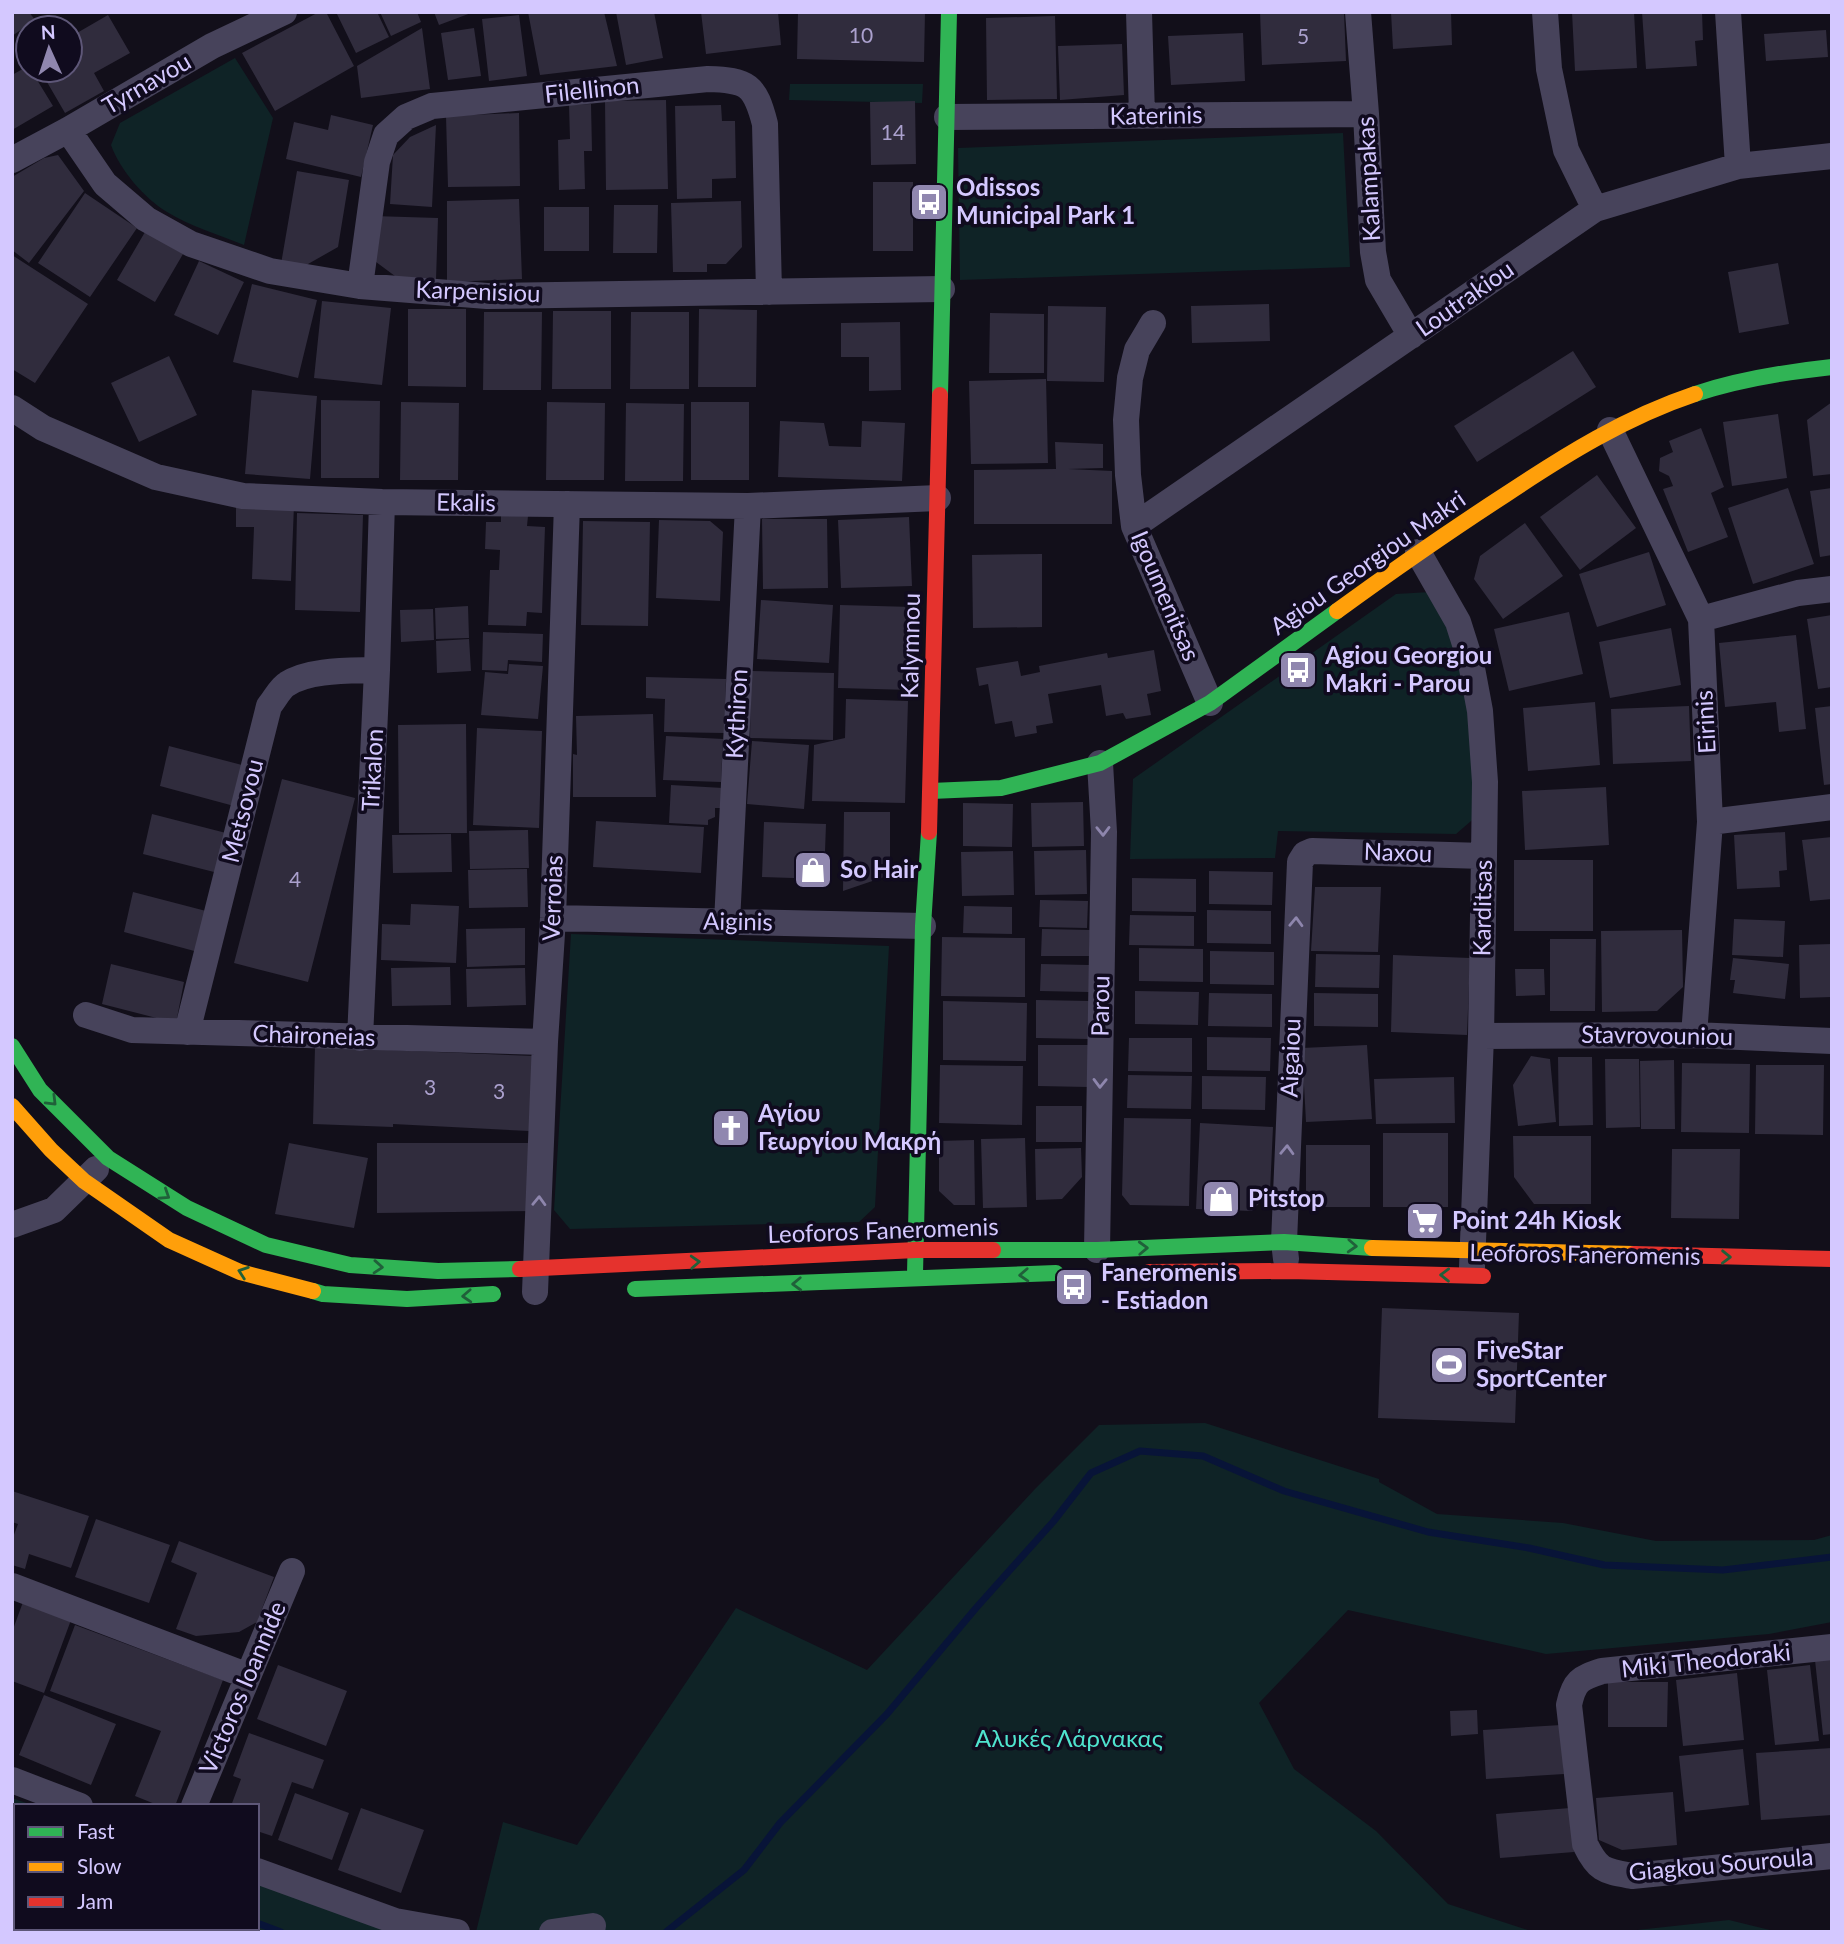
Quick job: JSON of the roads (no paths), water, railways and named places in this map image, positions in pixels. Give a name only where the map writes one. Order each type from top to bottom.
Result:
[{"type":"main road","name":"Kalymnou","points":[[915,1280],[923,926],[931,791],[949,12]]},
{"type":"main road","name":"Agiou Georgiou Makri","points":[[931,791],[1001,788],[1100,763],[1210,703],[1418,552],[1546,468],[1610,430],[1667,403],[1721,385],[1777,373],[1832,367]]},
{"type":"main road","name":"Leoforos Faneromenis","points":[[12,1046],[40,1090],[108,1158],[187,1208],[266,1245],[350,1265],[438,1271],[530,1288]]},
{"type":"main road","name":"Leoforos Faneromenis","points":[[12,1106],[51,1150],[84,1181],[169,1240],[240,1272],[323,1294],[407,1298],[916,1250],[1097,1250],[1284,1242],[1480,1267]]},
{"type":"main road","name":"Leoforos Faneromenis","points":[[1139,1272],[1832,1259]]},
{"type":"main road","name":"Leoforos Faneromenis","points":[[616,1290],[1072,1273]]},
{"type":"street","name":"Tyrnavou","points":[[12,160],[212,46],[284,12]]},
{"type":"street","points":[[1139,12],[1142,116]]},
{"type":"street","name":"Kalampakas","points":[[1358,12],[1373,252],[1378,280],[1411,336]]},
{"type":"street","points":[[1545,12],[1549,69],[1566,150],[1595,209]]},
{"type":"street","points":[[1728,12],[1738,166]]},
{"type":"street","name":"Filellinon","points":[[360,286],[377,162],[386,135],[406,117],[432,106],[708,79],[733,79],[749,86],[759,102],[765,124],[769,292]]},
{"type":"street","name":"Katerinis","points":[[947,117],[1366,114]]},
{"type":"street","name":"Karpenisiou","points":[[68,130],[105,184],[146,219],[191,244],[270,271],[360,286],[487,296],[943,289]]},
{"type":"street","name":"Loutrakiou","points":[[1134,526],[1595,209],[1738,166],[1832,156]]},
{"type":"street","name":"Igoumenitsas","points":[[1153,323],[1136,350],[1126,420],[1128,475],[1134,526],[1210,703]]},
{"type":"street","name":"Ekalis","points":[[12,408],[43,428],[156,477],[243,496],[382,502],[748,506],[938,498]]},
{"type":"street","name":"Eirinis","points":[[1610,430],[1701,619],[1710,822],[1694,1035]]},
{"type":"street","name":"Trikalon","points":[[360,1038],[382,502]]},
{"type":"street","name":"Verroias","points":[[530,1288],[552,918],[567,504]]},
{"type":"street","name":"Kythiron","points":[[727,922],[748,506]]},
{"type":"street","name":"Karditsas","points":[[1418,552],[1458,622],[1471,663],[1480,711],[1485,782],[1480,1267]]},
{"type":"street","points":[[1701,619],[1798,593],[1832,589]]},
{"type":"street","name":"Metsovou","points":[[187,1032],[269,706],[286,684],[307,676],[327,672],[377,670]]},
{"type":"street","name":"Parou","points":[[1097,1250],[1104,832],[1100,763]]},
{"type":"street","points":[[1710,822],[1832,807]]},
{"type":"street","name":"Naxou","points":[[1312,851],[1484,856]]},
{"type":"street","name":"Aigaiou","points":[[1289,1271],[1284,1242],[1298,873],[1305,854],[1312,851]]},
{"type":"street","name":"Aiginis","points":[[552,918],[923,926]]},
{"type":"street","name":"Chaironeias","points":[[86,1015],[132,1030],[545,1042]]},
{"type":"street","name":"Stavrovouniou","points":[[1481,1036],[1694,1035],[1832,1041]]},
{"type":"street","points":[[12,1225],[54,1210],[108,1158]]},
{"type":"street","name":"Victoros Ioannide","points":[[195,1804],[292,1571]]},
{"type":"street","points":[[12,1586],[248,1676]]},
{"type":"street","name":"Miki Theodoraki","points":[[1581,1678],[1602,1671],[1832,1647]]},
{"type":"street","name":"Giagkou Souroula","points":[[1581,1678],[1572,1692],[1569,1705],[1585,1844],[1594,1862],[1608,1871],[1632,1876],[1832,1856]]},
{"type":"street","points":[[12,1780],[75,1804]]},
{"type":"street","points":[[259,1872],[395,1921],[457,1932]]},
{"type":"street","points":[[552,1932],[593,1926]]},
{"type":"waterway","points":[[666,1932],[744,1870],[780,1823],[887,1714],[1053,1522],[1091,1473],[1140,1451],[1203,1456],[1284,1491],[1428,1532],[1529,1548],[1604,1565],[1723,1570],[1832,1557]]},
{"type":"waterway","points":[[259,1924],[281,1932]]},
{"type":"place","name":"Odissos Municipal Park 1","points":[[929,202]]},
{"type":"place","name":"Agiou Georgiou Makri - Parou","points":[[1298,670]]},
{"type":"place","name":"So Hair","points":[[813,870]]},
{"type":"place","name":"Αγίου Γεωργίου Μακρή","points":[[731,1128]]},
{"type":"place","name":"Pitstop","points":[[1221,1199]]},
{"type":"place","name":"Point 24h Kiosk","points":[[1425,1221]]},
{"type":"place","name":"Faneromenis - Estiadon","points":[[1074,1287]]},
{"type":"place","name":"FiveStar SportCenter","points":[[1449,1365]]},
{"type":"park label","name":"Αλυκές Λάρνακας","points":[[1069,1739]]}]
